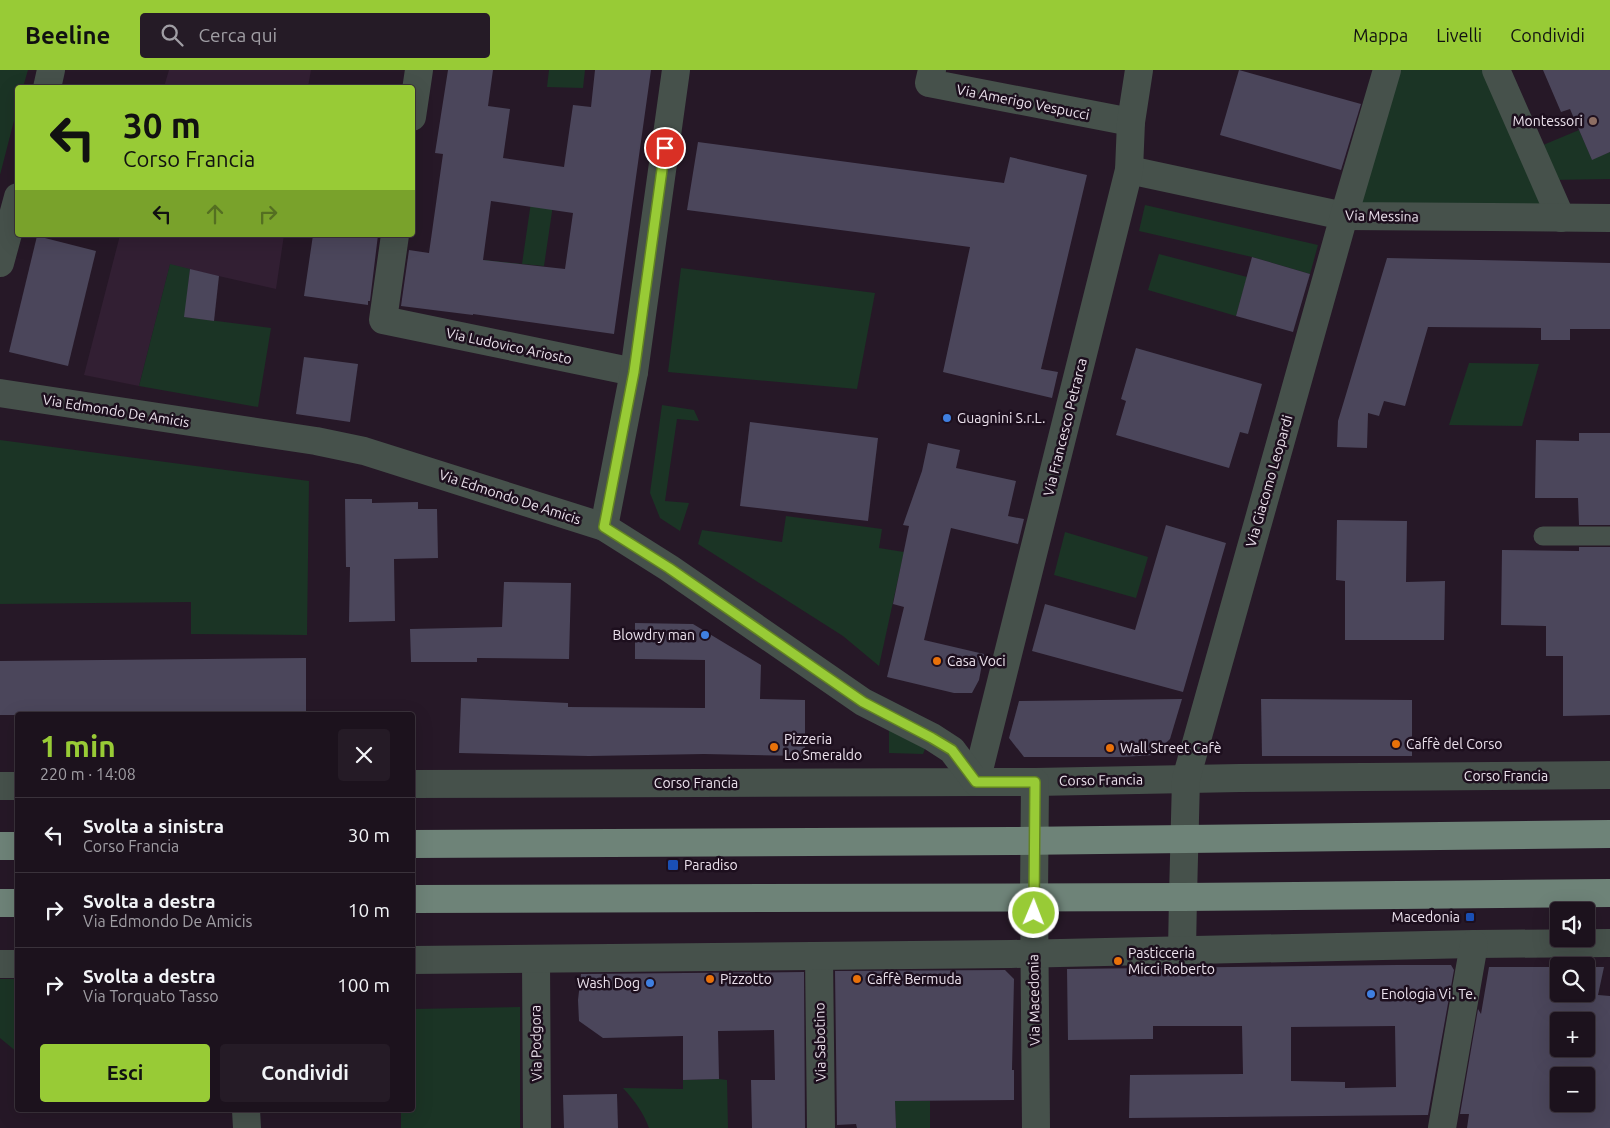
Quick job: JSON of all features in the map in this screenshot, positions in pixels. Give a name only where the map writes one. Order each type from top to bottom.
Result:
[{"type":"main road","points":[[415,844],[1035,841],[1610,834]]},
{"type":"main road","points":[[0,846],[15,846]]},
{"type":"main road","points":[[415,899],[1183,897],[1610,893]]},
{"type":"main road","points":[[0,903],[15,903]]},
{"type":"street","points":[[47,85],[51,70]]},
{"type":"street","points":[[415,97],[419,70]]},
{"type":"street","points":[[604,527],[634,372],[676,70]]},
{"type":"street","name":"Via Amerigo Vespucci","points":[[932,70],[929,83],[1131,122]]},
{"type":"street","name":"Via Francesco Petrarca","points":[[976,782],[1129,170],[1131,122],[1139,70]]},
{"type":"street","name":"Via Giacomo Leopardi","points":[[1183,897],[1186,779],[1344,216],[1387,70]]},
{"type":"street","points":[[1496,70],[1561,218]]},
{"type":"street","name":"Via Messina","points":[[1129,170],[1344,216],[1610,218]]},
{"type":"street","points":[[0,262],[15,208]]},
{"type":"street","name":"Via Ludovico Ariosto","points":[[396,237],[383,320],[634,372]]},
{"type":"street","name":"Via Edmondo De Amicis","points":[[0,393],[306,440],[364,451],[604,527],[669,568],[863,702],[952,750],[976,782]]},
{"type":"street","name":"Corso Francia","points":[[415,784],[1035,782],[1610,775]]},
{"type":"street","name":"Via Macedonia","points":[[1035,782],[1036,1128]]},
{"type":"street","points":[[0,786],[15,786]]},
{"type":"street","points":[[1182,950],[1183,897]]},
{"type":"street","points":[[415,960],[1034,954],[1474,944],[1610,943]]},
{"type":"street","points":[[1442,1128],[1474,944]]},
{"type":"street","name":"Via Sabotino","points":[[819,956],[821,1128]]},
{"type":"street","name":"Via Podgora","points":[[536,958],[537,1128]]},
{"type":"street","points":[[0,964],[15,964]]},
{"type":"street","points":[[246,1112],[247,1128]]},
{"type":"lane","points":[[1543,536],[1610,536]]},
{"type":"shaded area","points":[[169,70],[311,70],[308,85],[165,85]]},
{"type":"shaded area","points":[[119,237],[284,237],[276,289],[170,265],[139,386],[84,375]]},
{"type":"green space","points":[[0,70],[28,70],[24,85],[15,85],[15,117],[0,175]]},
{"type":"green space","points":[[549,70],[585,70],[583,88],[547,87]]},
{"type":"green space","points":[[1387,70],[1489,70],[1546,218],[1344,216]]},
{"type":"green space","points":[[1579,130],[1592,159],[1610,152],[1610,179],[1549,180],[1536,148]]},
{"type":"green space","points":[[531,202],[553,205],[544,266],[522,264]]},
{"type":"green space","points":[[1145,205],[1318,245],[1310,274],[1252,257],[1139,231]]},
{"type":"green space","points":[[1159,254],[1247,277],[1236,316],[1148,290]]},
{"type":"green space","points":[[484,260],[522,264],[518,298],[480,292]]},
{"type":"green space","points":[[170,264],[190,269],[185,317],[271,328],[258,407],[139,386]]},
{"type":"green space","points":[[681,268],[875,293],[857,389],[668,372]]},
{"type":"green space","points":[[1469,363],[1539,364],[1522,426],[1449,425]]},
{"type":"green space","points":[[662,405],[694,410],[699,421],[677,419],[665,501],[689,503],[680,531],[660,518],[650,493]]},
{"type":"green space","points":[[0,440],[309,481],[307,635],[191,634],[191,602],[0,604]]},
{"type":"green space","points":[[786,516],[882,529],[879,548],[904,552],[879,666],[843,636],[698,544],[702,530],[782,542]]},
{"type":"green space","points":[[1065,532],[1148,557],[1136,598],[1054,575]]},
{"type":"green space","points":[[889,724],[927,744],[923,754],[889,753]]},
{"type":"green space","points":[[0,979],[15,979],[15,1050],[0,1038]]},
{"type":"green space","points":[[520,1007],[520,1128],[401,1128],[401,1112],[415,1112],[415,1009]]},
{"type":"green space","points":[[683,1080],[727,1080],[728,1128],[649,1128],[638,1107],[623,1088],[683,1089]]},
{"type":"green space","points":[[895,1101],[930,1101],[930,1128],[896,1128]]},
{"type":"building","points":[[448,70],[493,70],[488,106],[510,109],[503,158],[564,167],[573,105],[591,107],[595,70],[651,70],[614,334],[401,306],[409,250],[429,253],[443,154],[435,153]],"holes":[[[491,201],[573,213],[565,269],[483,260]]]},
{"type":"building","points":[[1239,70],[1361,104],[1341,170],[1220,135]]},
{"type":"building","name":"Montessori","points":[[1543,70],[1610,70],[1610,152],[1592,160],[1570,109],[1561,112]]},
{"type":"building","points":[[698,142],[1004,183],[1010,157],[1087,175],[1041,369],[1058,372],[1052,398],[943,372],[970,247],[687,210]]},
{"type":"building","points":[[37,237],[96,251],[68,366],[9,352]]},
{"type":"building","points":[[313,237],[378,237],[368,305],[304,296]]},
{"type":"building","points":[[1252,257],[1310,274],[1293,332],[1236,316]]},
{"type":"building","points":[[1387,258],[1610,263],[1610,329],[1570,329],[1570,340],[1541,340],[1541,328],[1428,327],[1405,406],[1384,401],[1379,416],[1368,413],[1367,448],[1337,447],[1338,421]]},
{"type":"building","points":[[190,269],[219,276],[214,321],[184,317]]},
{"type":"building","points":[[1136,348],[1262,384],[1248,434],[1240,432],[1229,468],[1116,435],[1126,401],[1121,399]]},
{"type":"building","points":[[304,357],[358,364],[350,422],[296,414]]},
{"type":"building","points":[[750,422],[878,438],[868,521],[740,506]]},
{"type":"building","points":[[1579,433],[1610,433],[1610,525],[1579,525],[1578,498],[1535,498],[1536,440],[1579,441]]},
{"type":"building","points":[[928,443],[960,450],[956,468],[1016,481],[1008,516],[1024,519],[1018,544],[951,528],[924,640],[984,654],[979,680],[972,693],[954,693],[887,677],[904,607],[893,604],[909,526],[903,525],[922,471]]},
{"type":"building","points":[[345,499],[372,499],[372,503],[418,502],[418,509],[437,509],[438,558],[394,559],[395,621],[349,622],[350,567],[346,567]]},
{"type":"building","points":[[1337,520],[1407,521],[1406,582],[1445,581],[1444,640],[1345,640],[1345,581],[1336,580]]},
{"type":"building","points":[[1166,525],[1226,543],[1183,692],[1032,651],[1045,604],[1135,630]]},
{"type":"building","points":[[1579,547],[1610,547],[1610,715],[1563,716],[1563,656],[1546,656],[1546,626],[1501,625],[1502,550],[1579,551]]},
{"type":"building","points":[[504,582],[571,583],[569,659],[477,658],[477,662],[411,662],[410,629],[502,627]]},
{"type":"building","points":[[635,623],[693,624],[761,665],[760,699],[805,700],[805,756],[704,754],[589,756],[459,753],[461,698],[568,703],[568,707],[705,708],[705,660],[635,659]]},
{"type":"building","points":[[306,658],[306,712],[15,712],[15,715],[0,715],[0,661]]},
{"type":"building","points":[[1182,699],[1170,739],[1153,755],[1124,757],[1024,757],[1009,738],[1019,701]]},
{"type":"building","points":[[1261,699],[1412,700],[1412,756],[1262,756]]},
{"type":"building","points":[[1451,965],[1454,970],[1428,1115],[1129,1118],[1130,1075],[1243,1074],[1242,1026],[1153,1026],[1153,1039],[1068,1040],[1067,969]],"holes":[[[1395,1026],[1396,1087],[1345,1088],[1345,1082],[1291,1081],[1291,1027]]]},
{"type":"building","points":[[1489,967],[1550,967],[1550,1002],[1595,1002],[1595,967],[1604,967],[1598,995],[1610,996],[1610,1128],[1467,1128],[1469,1114],[1460,1114],[1478,1009],[1481,1014]]},
{"type":"building","points":[[1005,970],[1014,979],[1012,1070],[1014,1070],[1014,1100],[895,1101],[896,1128],[857,1128],[856,1124],[837,1125],[835,971]]},
{"type":"building","points":[[804,972],[805,1128],[752,1128],[751,1080],[775,1080],[774,1030],[718,1031],[719,1079],[683,1080],[683,1036],[603,1038],[579,1021],[578,1000],[581,974]]},
{"type":"building","points":[[617,1094],[618,1128],[564,1128],[563,1095]]},
{"type":"place","name":"Montessori","points":[[1593,121]]},
{"type":"place","name":"Guagnini S.r.L.","points":[[947,418]]},
{"type":"place","name":"Blowdry man","points":[[705,635]]},
{"type":"place","name":"Casa Voci","points":[[937,661]]},
{"type":"place","name":"Caffè del Corso","points":[[1396,744]]},
{"type":"place","name":"Pizzeria Lo Smeraldo","points":[[774,747]]},
{"type":"place","name":"Wall Street Cafè","points":[[1110,748]]},
{"type":"place","name":"Paradiso","points":[[673,865]]},
{"type":"place","name":"Macedonia","points":[[1470,917]]},
{"type":"place","name":"Pasticceria Micci Roberto","points":[[1118,961]]},
{"type":"place","name":"Pizzotto","points":[[710,979]]},
{"type":"place","name":"Caffè Bermuda","points":[[857,979]]},
{"type":"place","name":"Wash Dog","points":[[650,983]]},
{"type":"place","name":"Enologia Vi. Te.","points":[[1371,994]]},
{"type":"route","points":[[665,148],[634,372],[604,527],[669,568],[863,702],[952,750],[976,782],[1035,782],[1034,913]]}]
